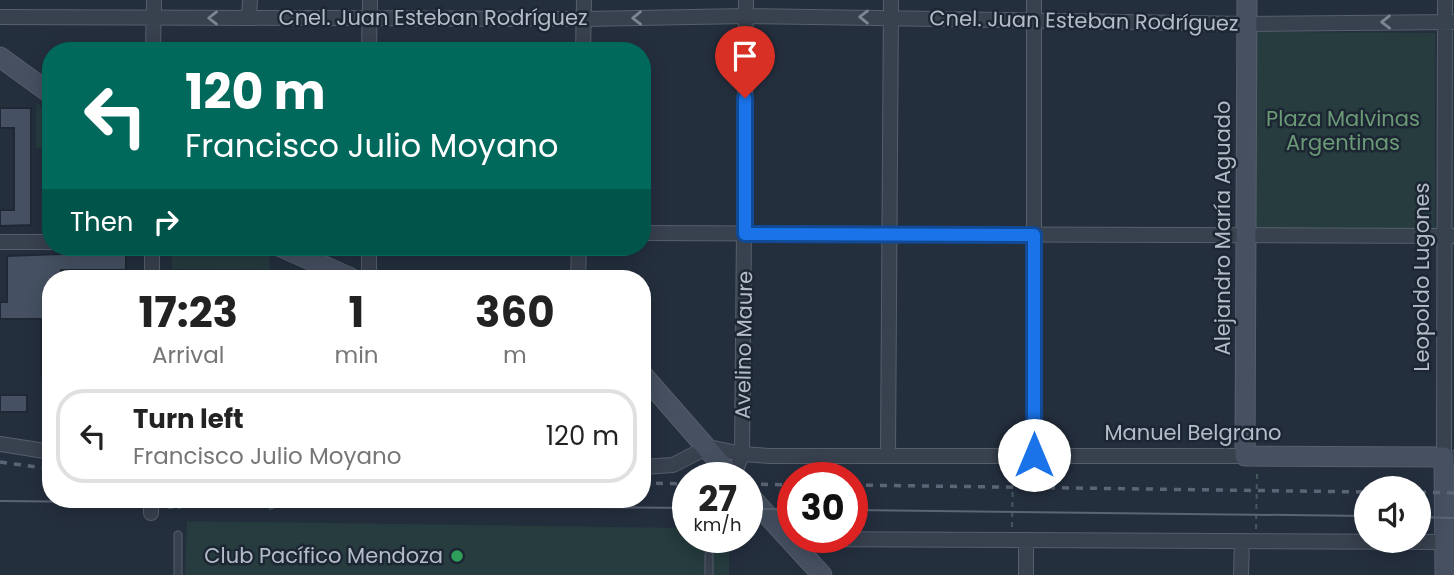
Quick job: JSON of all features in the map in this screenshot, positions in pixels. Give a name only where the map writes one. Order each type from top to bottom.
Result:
[{"type":"street","points":[[153,42],[154,0]]},
{"type":"street","points":[[249,18],[250,0]]},
{"type":"street","points":[[369,42],[370,0]]},
{"type":"street","points":[[583,42],[584,0]]},
{"type":"street","name":"Avelino Maure","points":[[739,462],[742,454],[746,0]]},
{"type":"street","points":[[888,454],[891,0]]},
{"type":"street","points":[[1034,0],[1034,455]]},
{"type":"street","name":"Alejandro María Aguado","points":[[1247,0],[1246,235],[1251,456]]},
{"type":"street","name":"Leopoldo Lugones","points":[[1445,0],[1450,22],[1449,457],[1444,513],[1445,575]]},
{"type":"street","name":"Cnel. Juan Esteban Rodríguez","points":[[0,17],[584,19],[746,16],[1246,24],[1450,22]]},
{"type":"street","points":[[0,57],[42,87]]},
{"type":"street","points":[[651,233],[1449,236]]},
{"type":"street","points":[[0,242],[42,242]]},
{"type":"street","points":[[301,256],[333,270]]},
{"type":"street","points":[[651,384],[720,462]]},
{"type":"street","points":[[0,444],[42,451]]},
{"type":"street","points":[[651,466],[673,464],[708,447]]},
{"type":"street","name":"Manuel Belgrano","points":[[708,447],[742,454],[1449,457]]},
{"type":"street","points":[[763,511],[777,526]]},
{"type":"street","points":[[868,539],[1444,542]]},
{"type":"street","points":[[1019,540],[1026,575]]},
{"type":"street","points":[[1241,575],[1249,541]]},
{"type":"street","points":[[802,553],[822,575]]},
{"type":"lane","points":[[178,535],[178,575]]},
{"type":"lane","points":[[709,555],[709,575]]},
{"type":"path","points":[[1014,455],[1019,540]]},
{"type":"path","points":[[1249,541],[1251,456]]},
{"type":"path","points":[[167,508],[181,508]]},
{"type":"path","points":[[269,509],[273,508]]},
{"type":"green space","name":"Plaza Malvinas Argentinas","points":[[1251,32],[1435,33],[1435,230],[1251,229]]},
{"type":"green space","points":[[36,102],[42,107],[42,148],[36,148]]},
{"type":"green space","points":[[172,256],[269,256],[270,270],[172,269]]},
{"type":"green space","name":"Club Pacífico Mendoza","points":[[187,521],[672,528],[672,553],[729,553],[729,575],[185,575]]},
{"type":"building","points":[[0,108],[31,108],[31,225],[0,226],[0,210],[14,210],[14,128],[0,128]]},
{"type":"building","points":[[7,256],[126,256],[126,270],[42,270],[42,376],[41,319],[0,319],[0,302],[7,302]]},
{"type":"building","points":[[0,395],[27,395],[27,412],[0,412]]},
{"type":"tram line","points":[[0,501],[42,501]]},
{"type":"tram line","points":[[651,508],[672,508]]},
{"type":"tram line","points":[[763,509],[777,509]]},
{"type":"tram line","points":[[868,510],[1354,516]]},
{"type":"tram line","points":[[1431,517],[1454,518]]},
{"type":"railway","points":[[0,462],[42,468]]},
{"type":"railway","points":[[651,483],[672,484]]},
{"type":"railway","points":[[763,484],[777,485]]},
{"type":"railway","points":[[868,485],[1354,492]]},
{"type":"railway","points":[[1431,492],[1454,493]]},
{"type":"place","name":"Club Pacífico Mendoza","points":[[457,556]]},
{"type":"route","points":[[745,98],[745,234],[1034,235],[1034,455]]}]
